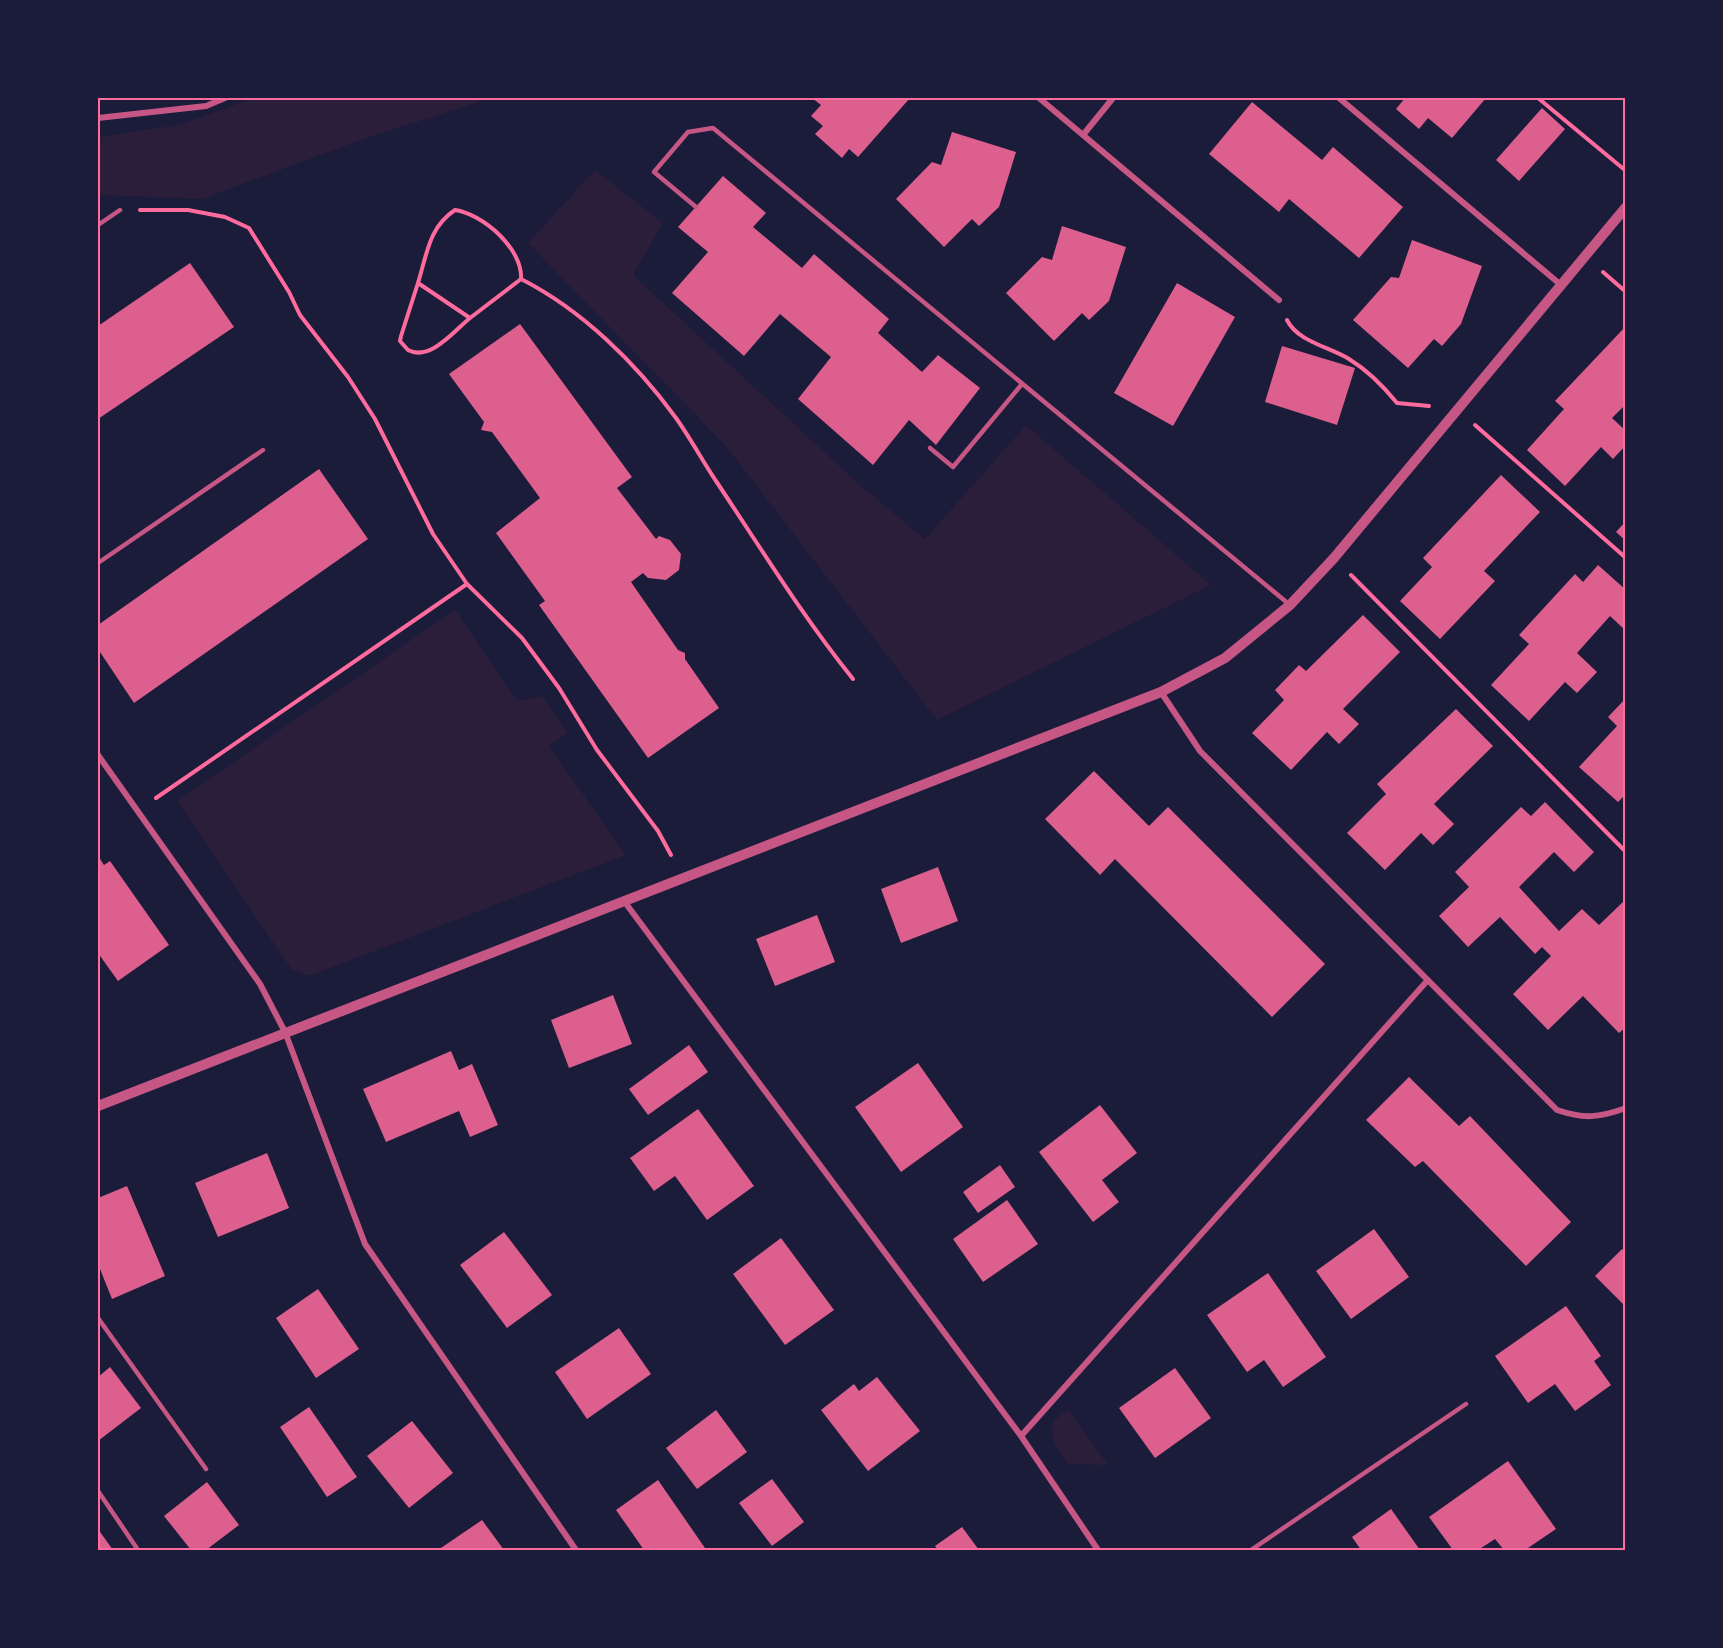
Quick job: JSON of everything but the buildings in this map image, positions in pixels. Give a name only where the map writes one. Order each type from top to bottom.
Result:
[{"type":"street","points":[[98,118],[206,106],[225,98]]},
{"type":"street","points":[[1039,98],[1279,300]]},
{"type":"street","points":[[1083,135],[1113,98]]},
{"type":"street","points":[[1338,98],[1561,285]]},
{"type":"street","points":[[98,1106],[1161,692],[1225,658],[1290,605],[1334,558],[1626,207]]},
{"type":"street","points":[[1161,692],[1200,751],[1557,1110],[1580,1118],[1606,1115],[1626,1108]]},
{"type":"street","points":[[98,755],[136,812],[243,956],[285,1032],[365,1244],[576,1551]]},
{"type":"street","points":[[624,901],[1021,1436],[1098,1551]]},
{"type":"street","points":[[1021,1436],[1427,981]]},
{"type":"lane","points":[[696,207],[654,172],[688,132],[713,128],[1290,605]]},
{"type":"lane","points":[[98,225],[120,210]]},
{"type":"lane","points":[[930,448],[953,466],[1022,384]]},
{"type":"lane","points":[[98,563],[263,450]]},
{"type":"lane","points":[[98,1318],[206,1469]]},
{"type":"lane","points":[[1251,1551],[1466,1404]]},
{"type":"lane","points":[[98,1491],[138,1551]]},
{"type":"path","points":[[1538,98],[1626,171]]},
{"type":"path","points":[[120,210],[188,210],[225,217],[249,228],[289,292],[300,315],[348,377],[375,419],[433,534],[467,584],[522,638],[559,688],[597,750],[658,831],[684,878]]},
{"type":"path","points":[[455,210],[473,214],[489,225],[506,244],[522,269],[521,279],[434,348],[422,353],[408,350],[400,341],[418,283],[430,237],[440,222],[455,210]]},
{"type":"path","points":[[521,279],[550,294],[581,319],[645,380],[676,418],[816,633],[853,679]]},
{"type":"path","points":[[418,283],[470,318]]},
{"type":"path","points":[[1279,300],[1289,324],[1314,344],[1348,358],[1387,391],[1397,403],[1457,409],[1626,558]]},
{"type":"path","points":[[1334,558],[1626,852]]},
{"type":"path","points":[[136,812],[467,584]]},
{"type":"shaded area","points":[[254,98],[492,98],[369,137],[202,199],[98,195],[98,137],[179,125]]},
{"type":"shaded area","points":[[595,170],[663,223],[633,275],[859,484],[925,539],[1026,425],[1211,585],[937,720],[725,445],[528,243]]},
{"type":"shaded area","points":[[455,610],[517,701],[542,696],[568,733],[549,746],[626,855],[309,976],[292,970],[177,801]]},
{"type":"shaded area","points":[[1069,1410],[1108,1465],[1068,1464],[1063,1457],[1052,1436],[1052,1428],[1060,1415]]}]
